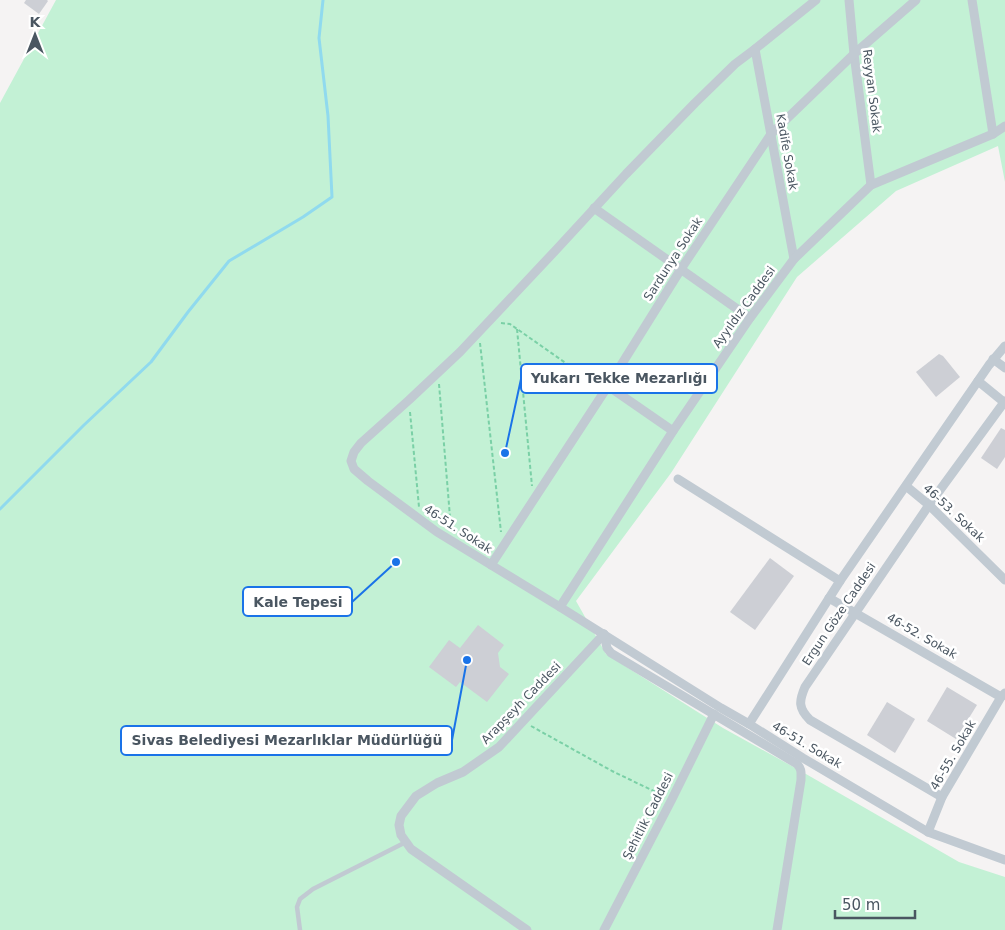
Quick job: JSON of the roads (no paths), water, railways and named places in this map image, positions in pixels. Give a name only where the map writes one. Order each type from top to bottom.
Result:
[{"type":"street","points":[[750,318],[594,208],[735,64],[816,0]]},
{"type":"street","name":"Reyyan Sokak","points":[[849,0],[854,54],[872,185]]},
{"type":"street","name":"Sardunya Sokak","points":[[491,565],[606,389],[681,269],[771,134],[854,54],[916,0]]},
{"type":"street","points":[[972,0],[993,134]]},
{"type":"street","name":"Kadife Sokak","points":[[755,49],[794,260]]},
{"type":"street","name":"Ayyıldız Caddesi","points":[[560,607],[673,431],[750,318],[794,260],[872,185],[993,134],[1005,126]]},
{"type":"street","name":"46-51. Sokak","points":[[594,208],[482,328],[409,400],[356,448],[351,462],[354,469],[420,520],[452,541],[803,758],[928,832],[1005,860]]},
{"type":"street","name":"Ergun Göze Caddesi","points":[[749,724],[840,581],[993,359],[1005,346]]},
{"type":"street","points":[[993,359],[1005,368]]},
{"type":"street","points":[[978,381],[1005,402]]},
{"type":"street","points":[[606,389],[673,431]]},
{"type":"street","name":"Ergun Göze Caddesi","points":[[942,798],[810,720],[801,709],[801,696],[805,687],[855,612],[929,504],[1005,402]]},
{"type":"street","points":[[678,479],[840,581]]},
{"type":"street","name":"46-53. Sokak","points":[[906,486],[929,504],[1005,580]]},
{"type":"street","name":"46-52. Sokak","points":[[829,598],[1003,695]]},
{"type":"street","name":"46-51. Sokak","points":[[604,634],[607,648],[611,652],[797,764],[801,770],[778,930]]},
{"type":"street","name":"Arapşeyh Caddesi","points":[[406,842],[401,835],[399,825],[401,816],[416,796],[437,783],[463,772],[499,747],[604,634]]},
{"type":"street","name":"46-55. Sokak","points":[[928,832],[942,798],[1003,695]]},
{"type":"street","name":"Şehitlik Caddesi","points":[[604,930],[714,714]]},
{"type":"street","points":[[406,842],[411,849],[527,930]]},
{"type":"lane","points":[[300,930],[297,908],[300,899],[314,889],[406,842]]},
{"type":"waterway","points":[[0,509],[84,425],[151,362],[229,261],[303,217],[332,197],[328,116],[319,38],[323,0]]},
{"type":"place","name":"Yukarı Tekke Mezarlığı","points":[[505,453]]},
{"type":"place","name":"Kale Tepesi","points":[[396,562]]},
{"type":"place","name":"Sivas Belediyesi Mezarlıklar Müdürlüğü","points":[[467,660]]}]
